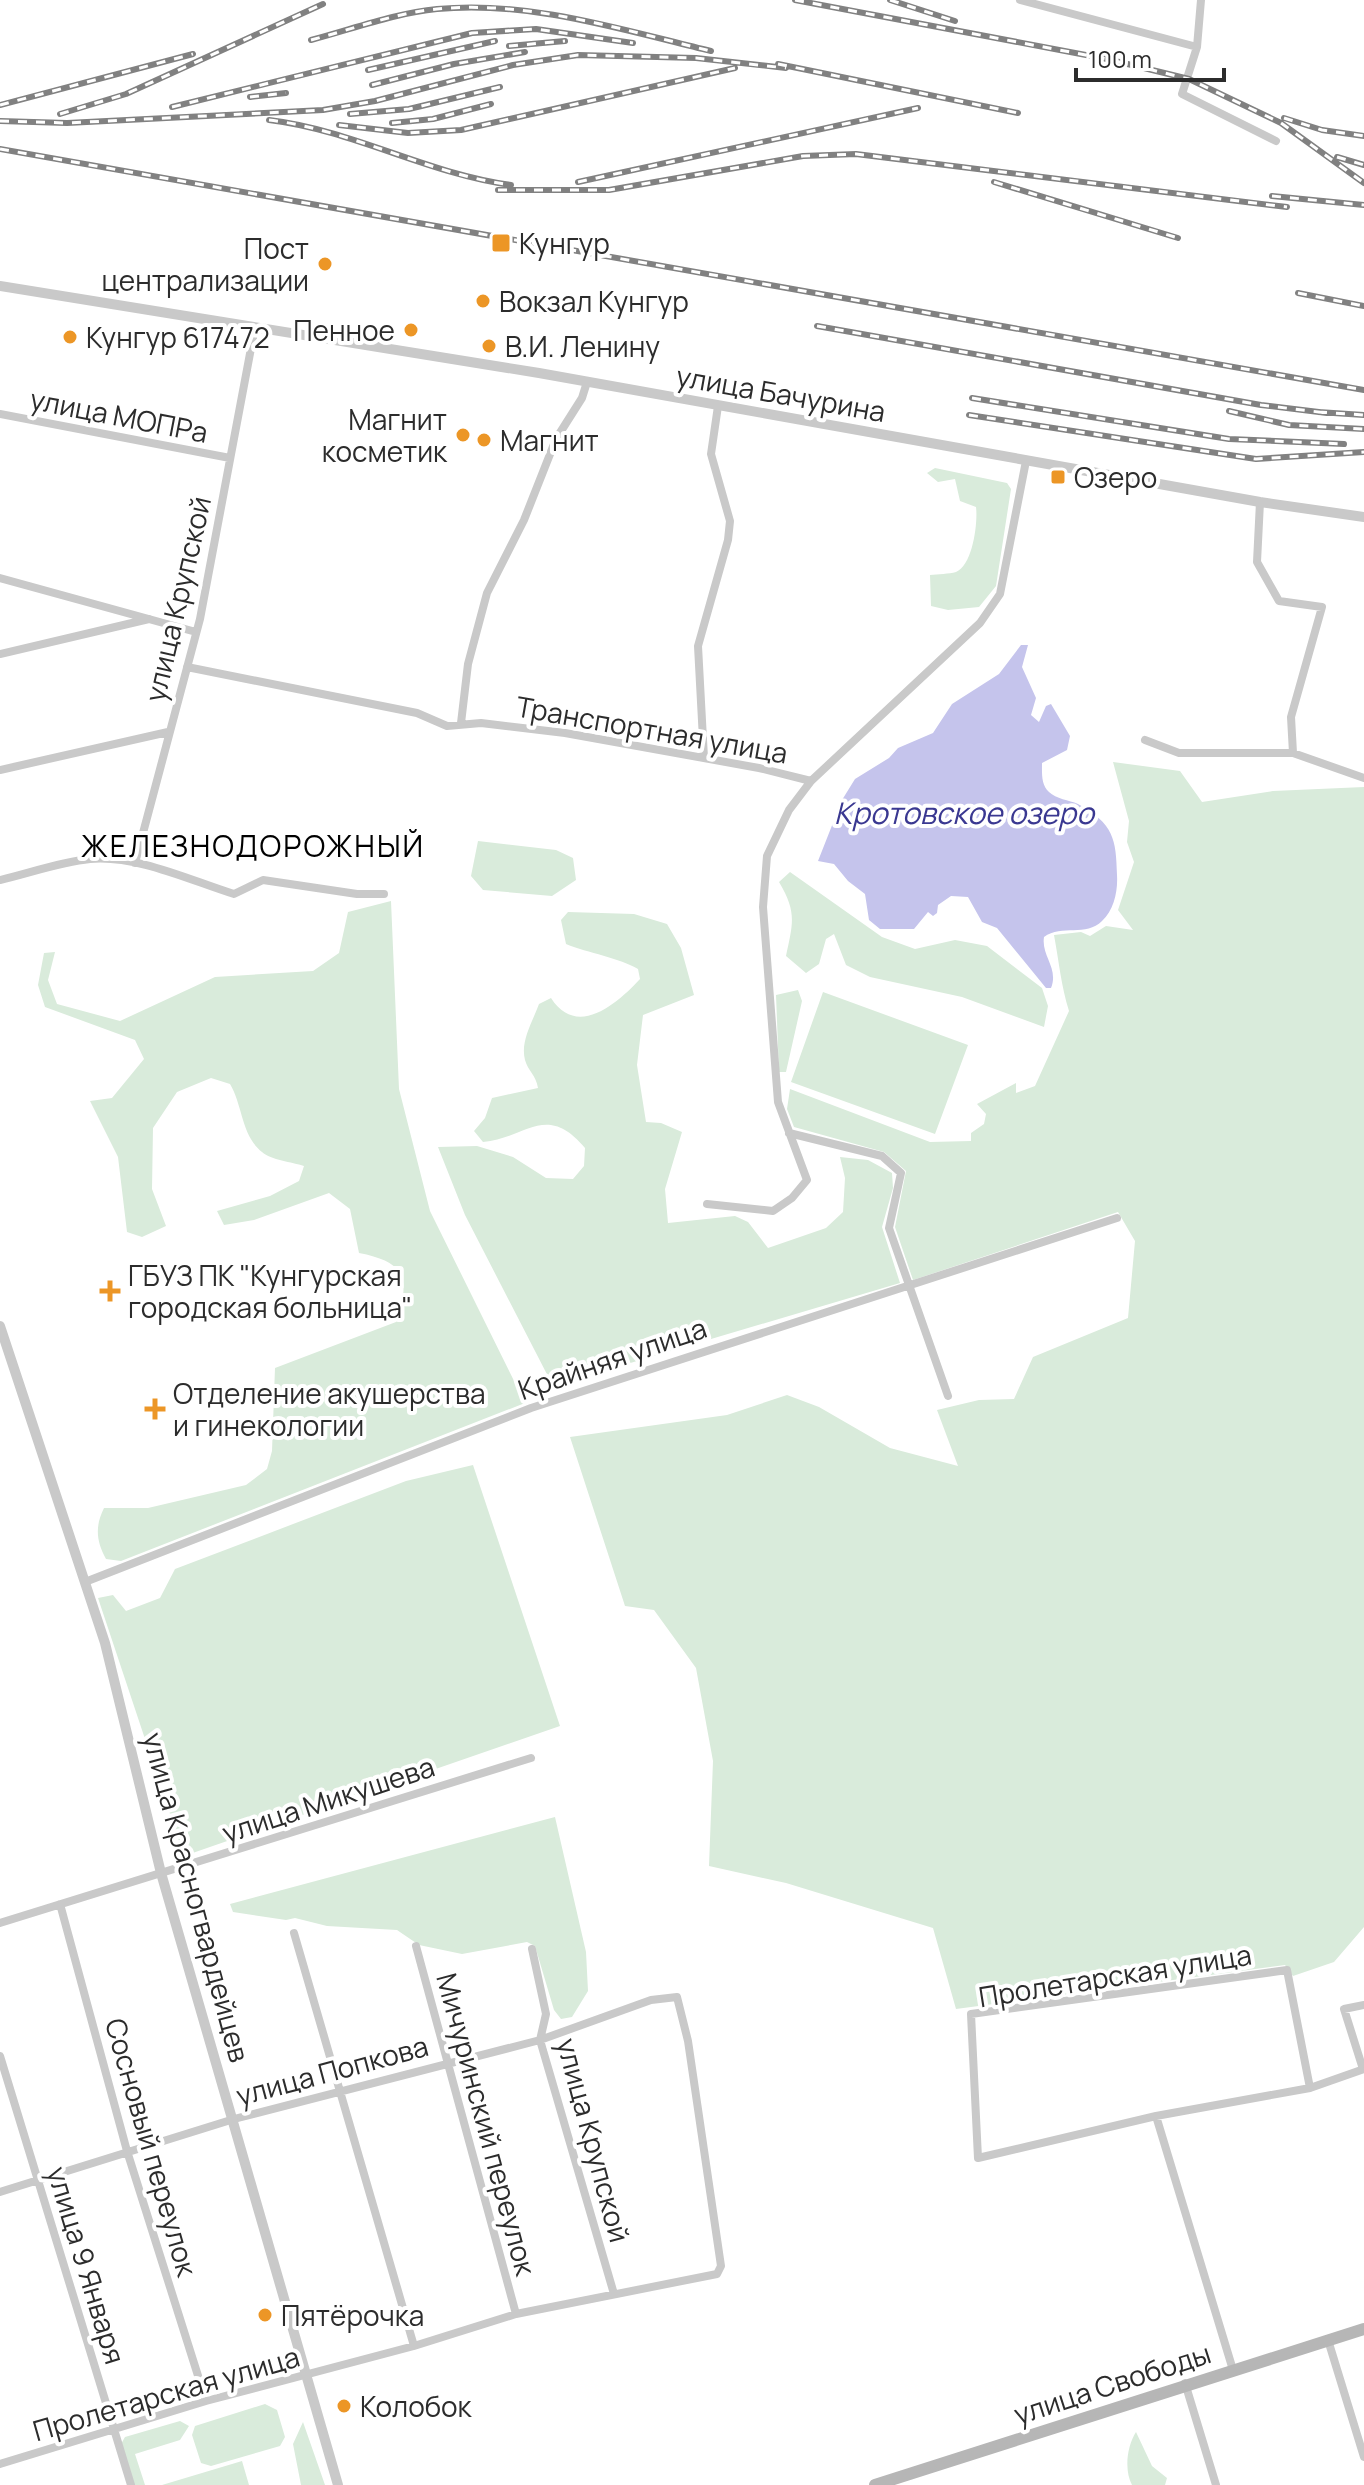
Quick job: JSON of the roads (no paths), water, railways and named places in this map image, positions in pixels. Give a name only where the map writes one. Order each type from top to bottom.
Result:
[{"type":"main road","name":"улица Свободы","points":[[875,2485],[1185,2383],[1364,2329]]},
{"type":"street","points":[[1020,0],[1197,47]]},
{"type":"street","points":[[1201,0],[1197,47],[1182,94],[1276,141]]},
{"type":"street","name":"улица Бачурина","points":[[0,286],[587,382],[1260,502],[1364,517]]},
{"type":"street","name":"улица Крупской","points":[[135,863],[196,632],[255,327]]},
{"type":"street","points":[[461,723],[468,664],[487,593],[524,520],[551,448],[582,398],[587,382]]},
{"type":"street","points":[[704,758],[698,646],[728,540],[730,521],[711,454],[718,406]]},
{"type":"street","name":"улица МОПРа","points":[[0,414],[230,458]]},
{"type":"street","name":"Транспортная улица","points":[[187,667],[417,713],[447,726],[461,723],[565,733],[811,781],[980,623],[1000,594],[1026,461]]},
{"type":"street","points":[[1260,502],[1257,562],[1279,601],[1322,607],[1291,717],[1293,753]]},
{"type":"street","points":[[0,578],[196,632]]},
{"type":"street","points":[[0,654],[154,618]]},
{"type":"street","points":[[0,770],[168,732]]},
{"type":"street","points":[[1145,740],[1179,753],[1293,753],[1364,778]]},
{"type":"street","points":[[707,1204],[773,1211],[792,1198],[807,1180],[778,1102],[763,907],[767,856],[789,810],[811,781]]},
{"type":"street","points":[[0,880],[91,859],[135,863],[234,894],[263,880],[357,894],[384,894]]},
{"type":"street","points":[[789,1133],[882,1156],[901,1173],[889,1228],[948,1396]]},
{"type":"street","name":"Крайняя улица","points":[[85,1582],[531,1408],[1117,1218]]},
{"type":"street","name":"улица Красногвардейцев","points":[[0,1326],[105,1643],[161,1873],[338,2485]]},
{"type":"street","name":"улица Микушева","points":[[0,1923],[531,1758]]},
{"type":"street","name":"Сосновый переулок","points":[[60,1904],[127,2151],[206,2401]]},
{"type":"street","points":[[294,1933],[414,2346]]},
{"type":"street","name":"Мичуринский переулок","points":[[416,1946],[516,2314]]},
{"type":"street","name":"улица Крупской","points":[[532,1949],[546,2014],[540,2040],[614,2294]]},
{"type":"street","name":"Пролетарская улица","points":[[1310,2088],[1287,1970],[971,2014],[978,2158],[1156,2116],[1310,2088],[1364,2069]]},
{"type":"street","name":"улица Попкова","points":[[0,2192],[234,2119],[540,2040],[651,2000],[677,1997],[688,2041],[721,2266],[717,2274]]},
{"type":"street","points":[[1364,2005],[1344,2009],[1364,2069]]},
{"type":"street","name":"улица 9 Января","points":[[0,2057],[131,2485]]},
{"type":"street","points":[[1156,2116],[1233,2370]]},
{"type":"street","name":"Пролетарская улица","points":[[0,2464],[206,2401],[414,2346],[516,2314],[717,2274]]},
{"type":"street","points":[[1328,2340],[1364,2457]]},
{"type":"street","points":[[1185,2383],[1216,2485]]},
{"type":"water","name":"Кротовское озеро","points":[[1021,645],[1028,645],[1022,667],[1036,698],[1031,715],[1039,722],[1046,706],[1051,704],[1070,736],[1067,750],[1042,763],[1042,779],[1046,789],[1099,818],[1111,834],[1117,862],[1114,900],[1102,921],[1089,928],[1058,931],[1044,937],[1053,974],[1051,988],[1046,988],[997,928],[982,922],[968,897],[951,896],[938,905],[937,913],[933,916],[928,912],[914,929],[880,929],[869,920],[865,894],[848,881],[834,864],[818,861],[842,800],[855,779],[889,758],[898,748],[933,733],[952,704],[999,674]]},
{"type":"railway","points":[[795,0],[1107,59],[1189,79],[1281,123],[1364,183]]},
{"type":"railway","points":[[890,0],[955,21]]},
{"type":"railway","points":[[60,114],[126,94],[323,4]]},
{"type":"railway","points":[[311,40],[406,14],[472,7],[576,19],[711,51]]},
{"type":"railway","points":[[172,107],[472,33],[536,29],[633,43]]},
{"type":"railway","points":[[368,70],[495,41]]},
{"type":"railway","points":[[509,46],[565,41]]},
{"type":"railway","points":[[372,85],[454,64],[525,52]]},
{"type":"railway","points":[[0,105],[193,54]]},
{"type":"railway","points":[[0,121],[67,123],[323,110],[375,101],[513,65],[578,55],[696,58],[786,68]]},
{"type":"railway","points":[[778,64],[1018,113]]},
{"type":"railway","points":[[339,125],[408,133],[461,130],[735,68]]},
{"type":"railway","points":[[350,114],[409,109],[500,87]]},
{"type":"railway","points":[[250,97],[286,93]]},
{"type":"railway","points":[[392,123],[433,119],[491,104]]},
{"type":"railway","points":[[578,182],[918,108]]},
{"type":"railway","points":[[1284,118],[1322,130],[1364,136]]},
{"type":"railway","points":[[269,120],[331,133],[450,172],[511,185]]},
{"type":"railway","points":[[0,149],[1364,390]]},
{"type":"railway","points":[[498,190],[609,190],[803,156],[856,154],[1287,207]]},
{"type":"railway","points":[[1337,157],[1364,165]]},
{"type":"railway","points":[[994,182],[1178,238]]},
{"type":"railway","points":[[1272,196],[1364,205]]},
{"type":"railway","points":[[1298,293],[1364,306]]},
{"type":"railway","points":[[817,326],[1261,405],[1327,413]]},
{"type":"railway","points":[[972,398],[1229,439],[1344,444]]},
{"type":"railway","points":[[1229,411],[1289,425],[1364,429]]},
{"type":"railway","points":[[1318,412],[1364,415]]},
{"type":"railway","points":[[969,415],[1256,459],[1364,452]]},
{"type":"place","name":"Кунгур","points":[[501,243]]},
{"type":"place","name":"Пост централизации","points":[[325,264]]},
{"type":"place","name":"Вокзал Кунгур","points":[[483,301]]},
{"type":"place","name":"Пенное","points":[[411,330]]},
{"type":"place","name":"Кунгур 617472","points":[[70,337]]},
{"type":"place","name":"В.И. Ленину","points":[[489,346]]},
{"type":"place","name":"Магнит косметик","points":[[463,435]]},
{"type":"place","name":"Магнит","points":[[484,440]]},
{"type":"place","name":"Озеро","points":[[1058,477]]},
{"type":"place","name":"ГБУЗ ПК \"Кунгурская городская больница\"","points":[[110,1291]]},
{"type":"place","name":"Отделение акушерства и гинекологии","points":[[155,1409]]},
{"type":"place","name":"Пятёрочка","points":[[265,2315]]},
{"type":"place","name":"Колобок","points":[[344,2406]]},
{"type":"district","name":"ЖЕЛЕЗНОДОРОЖНЫЙ","points":[[253,845]]}]
